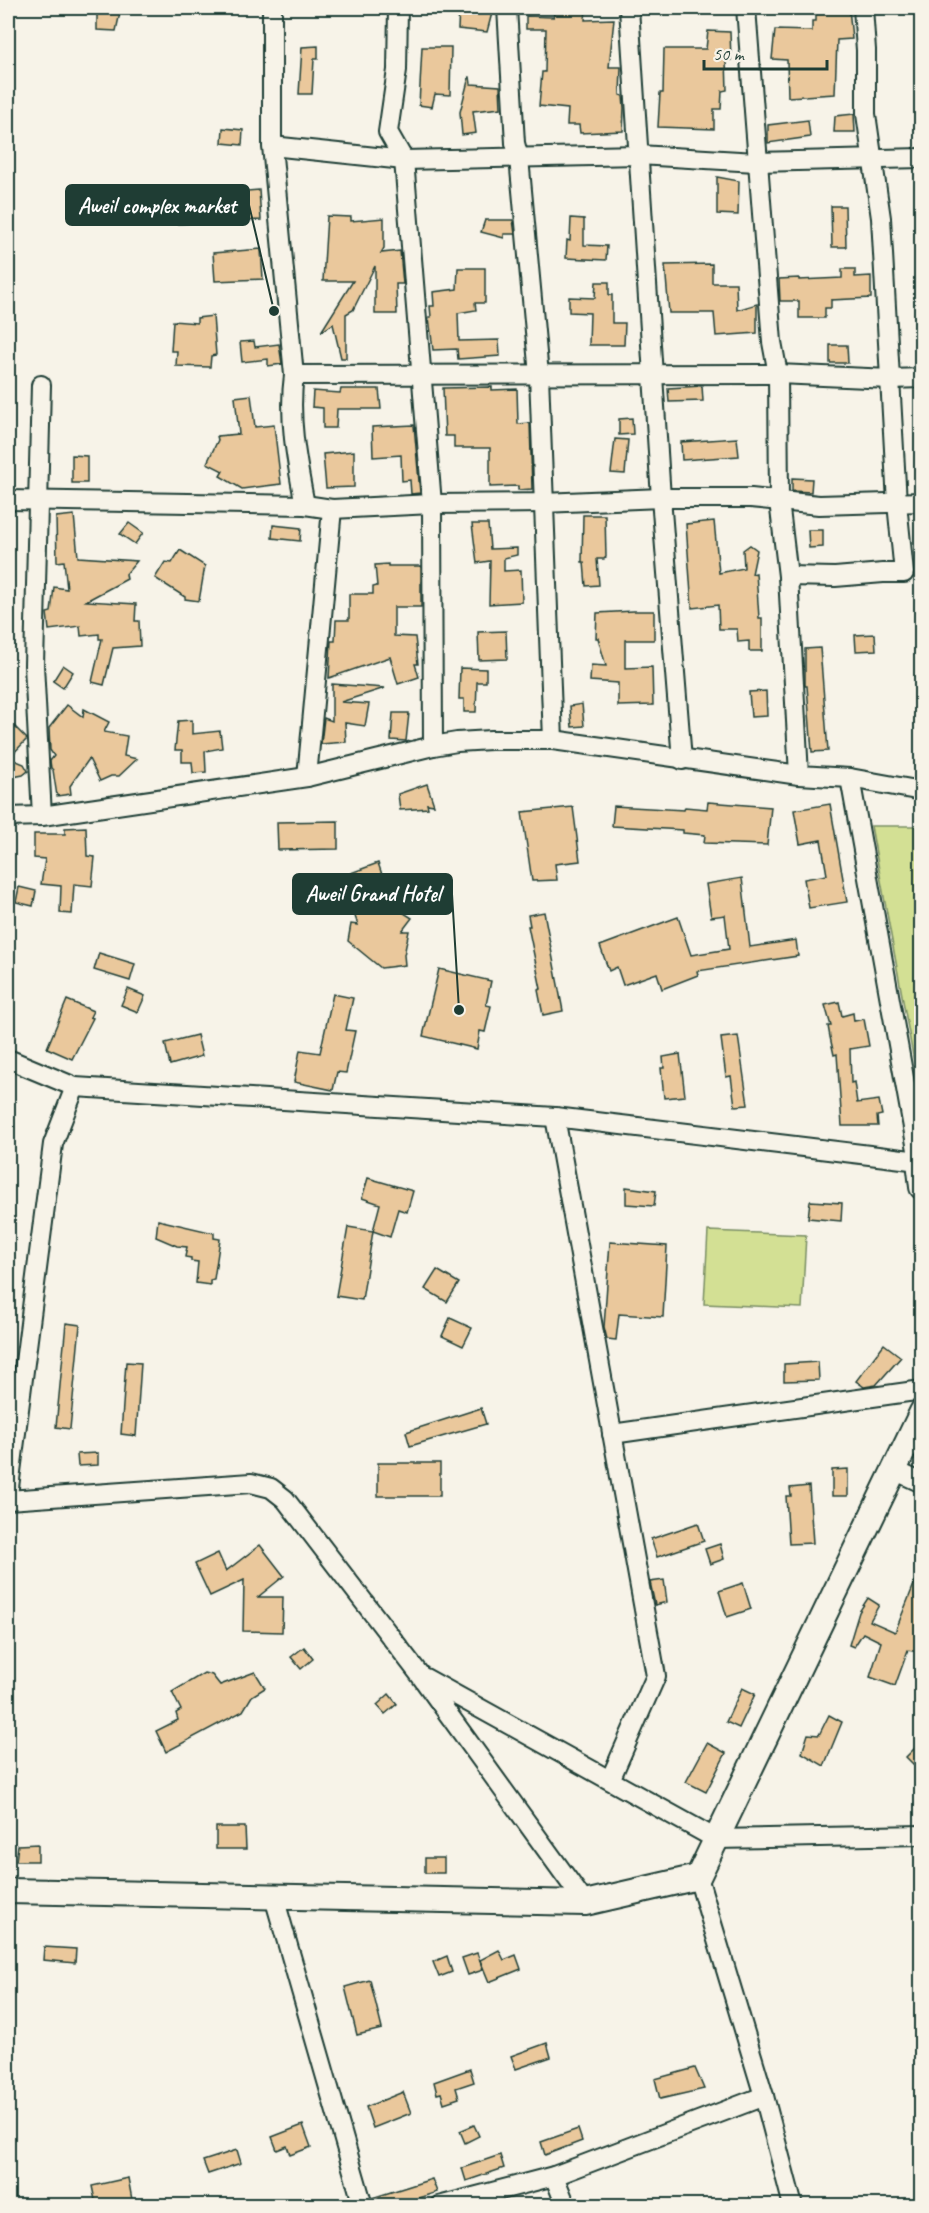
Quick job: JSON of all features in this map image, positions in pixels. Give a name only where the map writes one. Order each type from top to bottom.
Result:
[{"type":"street","points":[[272,8],[272,147],[294,375],[291,398],[296,453],[305,505]]},
{"type":"street","points":[[398,8],[397,70],[388,132],[404,160],[423,375],[432,504],[433,746]]},
{"type":"street","points":[[507,8],[515,143],[519,158],[539,375],[553,740]]},
{"type":"street","points":[[629,8],[661,498],[682,760]]},
{"type":"street","points":[[746,8],[756,162],[772,342],[778,374],[779,501],[788,576],[799,775]]},
{"type":"street","points":[[788,576],[835,577],[904,573],[897,503],[881,218],[866,114],[866,50],[863,8]]},
{"type":"street","points":[[272,147],[404,160],[639,155],[756,162],[921,158]]},
{"type":"street","points":[[294,375],[778,374],[890,379],[921,378]]},
{"type":"street","points":[[41,385],[34,665],[42,816]]},
{"type":"street","points":[[8,501],[305,505],[332,509],[661,498],[751,498],[819,505],[921,502]]},
{"type":"street","points":[[306,777],[332,509]]},
{"type":"street","points":[[8,817],[42,816],[306,777],[433,746],[491,740],[553,740],[799,775],[850,778],[921,791]]},
{"type":"street","points":[[850,778],[920,1162],[921,1187]]},
{"type":"street","points":[[8,1059],[75,1087],[555,1117],[920,1162]]},
{"type":"street","points":[[8,1495],[53,1144],[75,1087]]},
{"type":"street","points":[[555,1117],[656,1676],[610,1780]]},
{"type":"street","points":[[612,1434],[921,1390]]},
{"type":"street","points":[[794,2205],[764,2096],[698,1877],[921,1412]]},
{"type":"street","points":[[894,1470],[921,1483]]},
{"type":"street","points":[[8,1500],[251,1482],[271,1488],[285,1499],[420,1676],[585,1903]]},
{"type":"street","points":[[420,1676],[716,1839],[921,1835]]},
{"type":"street","points":[[8,1891],[585,1903],[698,1877]]},
{"type":"street","points":[[274,1897],[363,2205]]},
{"type":"street","points":[[439,2205],[554,2176],[764,2096]]},
{"type":"street","points":[[554,2176],[566,2205]]},
{"type":"green space","points":[[871,826],[921,826],[921,1099]]},
{"type":"green space","points":[[708,1231],[806,1235],[802,1308],[704,1304]]},
{"type":"building","points":[[97,8],[121,8],[116,31],[97,30]]},
{"type":"building","points":[[459,8],[490,8],[489,13],[492,13],[487,32],[458,29]]},
{"type":"building","points":[[553,8],[586,9],[585,20],[614,19],[609,67],[621,67],[620,95],[623,96],[624,108],[623,131],[580,133],[579,125],[567,125],[568,109],[539,106],[542,72],[545,72],[546,29],[526,29],[526,16],[554,17]]},
{"type":"building","points":[[816,8],[849,8],[852,39],[837,40],[835,94],[788,97],[787,60],[772,59],[775,30],[812,31],[812,21],[816,21]]},
{"type":"building","points":[[708,31],[730,32],[731,60],[726,60],[727,90],[722,91],[721,109],[714,109],[714,129],[658,127],[660,93],[663,93],[664,49],[706,49]]},
{"type":"building","points":[[318,46],[318,59],[314,59],[312,94],[299,94],[302,47]]},
{"type":"building","points":[[422,47],[451,47],[450,95],[435,94],[432,107],[419,105]]},
{"type":"building","points":[[469,77],[471,84],[500,86],[501,108],[473,111],[476,133],[462,135],[460,112]]},
{"type":"building","points":[[854,114],[855,132],[834,132],[835,116]]},
{"type":"building","points":[[808,120],[810,137],[768,143],[768,125]]},
{"type":"building","points":[[223,128],[243,130],[242,145],[222,143]]},
{"type":"building","points":[[717,177],[739,181],[738,215],[717,214]]},
{"type":"building","points":[[259,190],[261,220],[175,224],[174,205],[210,203],[210,194]]},
{"type":"building","points":[[831,206],[845,206],[846,247],[832,247]]},
{"type":"building","points":[[327,216],[351,217],[351,221],[384,218],[384,248],[381,253],[400,251],[403,284],[396,284],[397,314],[375,314],[375,266],[353,310],[346,314],[346,358],[341,358],[333,324],[321,332],[353,281],[323,281]]},
{"type":"building","points":[[571,218],[584,219],[584,245],[607,246],[606,260],[566,258],[567,240],[570,241]]},
{"type":"building","points":[[485,220],[513,220],[515,234],[504,234],[504,238],[481,232]]},
{"type":"building","points":[[261,249],[263,279],[215,281],[213,253]]},
{"type":"building","points":[[712,264],[712,283],[736,283],[737,310],[757,304],[757,333],[716,336],[714,313],[669,313],[665,265]]},
{"type":"building","points":[[458,268],[485,268],[485,303],[475,303],[476,310],[458,313],[459,341],[499,340],[500,356],[458,359],[457,349],[433,350],[429,317],[431,317],[430,306],[434,306],[433,292],[457,289]]},
{"type":"building","points":[[842,269],[855,269],[855,277],[871,276],[871,298],[831,300],[831,308],[825,308],[825,318],[799,318],[799,301],[780,301],[779,279],[842,278]]},
{"type":"building","points":[[596,282],[609,282],[609,295],[612,295],[612,323],[625,323],[624,345],[589,345],[590,313],[569,312],[569,297],[595,298]]},
{"type":"building","points":[[213,316],[216,355],[211,356],[210,367],[176,366],[177,351],[171,351],[173,321],[197,323],[197,318]]},
{"type":"building","points":[[254,341],[255,347],[279,344],[282,364],[268,366],[268,359],[242,362],[240,342]]},
{"type":"building","points":[[830,345],[847,345],[848,363],[830,363]]},
{"type":"building","points":[[702,386],[703,401],[669,402],[668,388]]},
{"type":"building","points":[[492,387],[492,390],[517,389],[518,424],[530,423],[532,489],[518,490],[518,486],[490,487],[490,448],[454,448],[454,436],[445,436],[443,388]]},
{"type":"building","points":[[341,389],[379,389],[381,409],[337,409],[336,428],[323,428],[323,408],[312,407],[313,391],[340,393]]},
{"type":"building","points":[[251,395],[255,427],[274,425],[281,484],[242,489],[220,476],[223,471],[207,463],[218,440],[217,436],[239,434],[235,397]]},
{"type":"building","points":[[632,418],[633,434],[619,435],[619,419]]},
{"type":"building","points":[[414,425],[420,493],[411,494],[410,480],[402,481],[401,455],[373,457],[372,427]]},
{"type":"building","points":[[737,438],[739,456],[682,460],[681,442]]},
{"type":"building","points":[[615,439],[628,440],[625,474],[611,473]]},
{"type":"building","points":[[354,451],[354,487],[326,488],[323,454]]},
{"type":"building","points":[[72,455],[87,456],[87,483],[72,483]]},
{"type":"building","points":[[792,478],[812,479],[811,492],[792,491]]},
{"type":"building","points":[[74,515],[78,557],[137,561],[126,574],[127,579],[86,601],[136,604],[135,621],[139,621],[140,646],[113,648],[104,685],[92,682],[102,639],[99,639],[99,634],[81,636],[80,626],[49,630],[47,613],[51,612],[54,587],[67,589],[64,561],[57,562],[56,517]]},
{"type":"building","points":[[583,515],[605,515],[606,557],[597,559],[599,585],[586,586],[584,562],[582,562]]},
{"type":"building","points":[[714,521],[719,573],[744,568],[743,550],[750,545],[757,550],[752,574],[756,573],[759,618],[762,618],[762,651],[749,651],[749,641],[738,642],[737,629],[719,629],[718,605],[692,608],[686,524]]},
{"type":"building","points":[[129,523],[143,533],[135,544],[120,534]]},
{"type":"building","points":[[472,524],[488,524],[490,549],[517,548],[517,555],[504,558],[504,571],[521,570],[522,602],[489,604],[490,561],[477,563]]},
{"type":"building","points":[[273,525],[301,528],[300,541],[272,538]]},
{"type":"building","points":[[808,530],[823,530],[823,547],[809,548]]},
{"type":"building","points":[[180,550],[205,566],[199,601],[185,599],[155,578],[165,562],[172,563]]},
{"type":"building","points":[[388,564],[388,566],[421,566],[421,607],[394,607],[394,636],[415,637],[418,664],[415,664],[419,677],[398,684],[390,657],[329,678],[331,641],[335,641],[336,620],[349,620],[349,594],[373,594],[373,587],[377,586],[375,565]]},
{"type":"building","points":[[654,611],[654,640],[625,640],[625,668],[652,667],[653,705],[618,706],[618,683],[590,681],[591,665],[606,666],[598,638],[596,638],[597,613]]},
{"type":"building","points":[[506,631],[507,659],[479,660],[478,632]]},
{"type":"building","points":[[875,634],[876,650],[856,651],[855,635]]},
{"type":"building","points":[[820,648],[828,751],[812,752],[807,686],[805,686],[805,649]]},
{"type":"building","points":[[63,665],[73,672],[63,688],[53,681]]},
{"type":"building","points":[[460,668],[486,669],[486,682],[477,682],[476,712],[464,712],[464,699],[459,699]]},
{"type":"building","points":[[332,684],[385,688],[341,702],[369,704],[365,726],[345,723],[346,742],[321,744],[324,718],[332,721]]},
{"type":"building","points":[[766,691],[767,716],[751,717],[749,692]]},
{"type":"building","points":[[582,704],[584,726],[572,727],[570,706]]},
{"type":"building","points":[[67,705],[83,717],[84,709],[109,722],[104,732],[127,736],[124,756],[137,759],[119,776],[111,776],[100,781],[89,759],[70,786],[71,794],[57,796],[50,761],[54,756],[50,750],[49,728]]},
{"type":"building","points":[[393,713],[409,713],[406,741],[391,740]]},
{"type":"building","points":[[8,720],[27,739],[9,758],[24,764],[28,771],[23,775],[8,778]]},
{"type":"building","points":[[192,720],[192,734],[220,731],[222,748],[205,751],[206,772],[193,773],[192,762],[182,762],[182,750],[175,750],[178,721]]},
{"type":"building","points":[[427,784],[434,805],[427,804],[428,808],[400,810],[398,794]]},
{"type":"building","points":[[708,802],[771,807],[767,845],[704,843],[705,835],[683,833],[683,830],[612,826],[614,806],[684,810],[685,807],[707,809]]},
{"type":"building","points":[[830,804],[847,902],[809,908],[804,879],[827,875],[821,840],[800,844],[794,810]]},
{"type":"building","points":[[573,807],[580,861],[555,864],[557,880],[532,881],[522,812]]},
{"type":"building","points":[[338,821],[338,849],[278,850],[277,822]]},
{"type":"building","points":[[86,827],[87,856],[95,857],[92,886],[74,884],[72,914],[60,913],[61,886],[41,884],[45,859],[34,858],[34,834],[65,834],[65,828]]},
{"type":"building","points":[[378,863],[393,906],[412,918],[402,931],[409,931],[404,955],[405,965],[381,968],[348,941],[351,924],[358,925],[345,887],[354,884],[351,873]]},
{"type":"building","points":[[742,878],[750,947],[796,940],[798,956],[697,971],[698,975],[662,989],[657,973],[623,985],[617,967],[609,971],[600,946],[678,917],[691,955],[729,949],[725,915],[711,917],[706,884]]},
{"type":"building","points":[[19,887],[36,891],[33,906],[16,902]]},
{"type":"building","points":[[544,912],[563,1011],[543,1015],[538,990],[541,989],[528,926],[530,926],[528,915]]},
{"type":"building","points":[[99,953],[135,964],[130,981],[94,970]]},
{"type":"building","points":[[439,969],[491,981],[486,1005],[491,1006],[485,1032],[480,1031],[477,1049],[423,1036]]},
{"type":"building","points":[[128,989],[145,996],[138,1012],[121,1005]]},
{"type":"building","points":[[333,994],[353,998],[346,1030],[355,1031],[346,1073],[337,1072],[333,1090],[294,1082],[300,1050],[320,1053]]},
{"type":"building","points":[[67,1000],[93,1011],[90,1017],[93,1018],[72,1059],[47,1048]]},
{"type":"building","points":[[839,1002],[842,1016],[853,1013],[854,1021],[864,1019],[869,1046],[850,1049],[851,1083],[854,1082],[857,1103],[879,1100],[882,1115],[877,1116],[878,1126],[842,1126],[837,1054],[834,1055],[828,1026],[831,1026],[825,1005]]},
{"type":"building","points":[[197,1035],[202,1056],[170,1065],[165,1043]]},
{"type":"building","points":[[738,1036],[748,1105],[735,1106],[731,1076],[726,1077],[721,1038]]},
{"type":"building","points":[[680,1054],[685,1096],[664,1098],[661,1068],[664,1068],[663,1057]]},
{"type":"building","points":[[368,1178],[413,1191],[407,1212],[398,1209],[390,1237],[373,1231],[380,1204],[362,1198]]},
{"type":"building","points":[[626,1187],[656,1191],[654,1206],[626,1204]]},
{"type":"building","points":[[810,1201],[842,1203],[841,1221],[808,1218]]},
{"type":"building","points":[[158,1220],[214,1233],[214,1238],[220,1239],[214,1279],[210,1280],[210,1285],[196,1283],[198,1262],[185,1257],[187,1247],[177,1246],[156,1237]]},
{"type":"building","points":[[348,1227],[373,1231],[362,1300],[336,1296]]},
{"type":"building","points":[[610,1242],[667,1246],[663,1317],[619,1314],[616,1340],[607,1339],[604,1327]]},
{"type":"building","points":[[437,1270],[459,1283],[447,1302],[425,1289]]},
{"type":"building","points":[[450,1318],[472,1328],[463,1346],[442,1336]]},
{"type":"building","points":[[66,1323],[80,1325],[70,1429],[56,1427]]},
{"type":"building","points":[[884,1344],[901,1357],[876,1385],[864,1387],[856,1381]]},
{"type":"building","points":[[126,1362],[141,1363],[136,1436],[121,1434]]},
{"type":"building","points":[[818,1362],[819,1380],[784,1381],[784,1364]]},
{"type":"building","points":[[481,1408],[486,1424],[410,1446],[406,1432]]},
{"type":"building","points":[[98,1453],[98,1465],[78,1466],[77,1454]]},
{"type":"building","points":[[378,1463],[440,1463],[440,1496],[378,1496]]},
{"type":"building","points":[[848,1469],[848,1496],[832,1496],[832,1470]]},
{"type":"building","points":[[809,1486],[813,1543],[789,1544],[786,1496],[791,1496],[790,1488]]},
{"type":"building","points":[[698,1523],[704,1541],[657,1557],[651,1539]]},
{"type":"building","points":[[720,1544],[724,1559],[710,1564],[705,1549]]},
{"type":"building","points":[[260,1545],[284,1576],[258,1597],[283,1597],[282,1632],[243,1631],[244,1580],[210,1596],[195,1564],[218,1553],[226,1571]]},
{"type":"building","points":[[921,1567],[921,1634],[918,1652],[908,1650],[895,1686],[870,1677],[881,1642],[863,1633],[854,1647],[849,1645],[859,1612],[868,1598],[879,1605],[870,1621],[895,1632]]},
{"type":"building","points":[[664,1580],[667,1602],[655,1605],[650,1582]]},
{"type":"building","points":[[743,1583],[751,1609],[727,1617],[719,1591]]},
{"type":"building","points":[[304,1647],[313,1659],[301,1669],[291,1657]]},
{"type":"building","points":[[255,1672],[265,1688],[252,1696],[243,1711],[166,1752],[156,1731],[178,1720],[176,1713],[181,1710],[172,1692],[204,1673],[212,1675],[220,1685]]},
{"type":"building","points":[[742,1688],[755,1694],[739,1728],[726,1722]]},
{"type":"building","points":[[389,1694],[397,1704],[385,1714],[377,1705]]},
{"type":"building","points":[[829,1715],[842,1722],[824,1766],[802,1753],[808,1734],[819,1735]]},
{"type":"building","points":[[921,1742],[921,1760],[915,1766],[906,1757]]},
{"type":"building","points":[[707,1743],[726,1753],[706,1792],[686,1782]]},
{"type":"building","points":[[216,1827],[245,1827],[246,1849],[216,1849]]},
{"type":"building","points":[[38,1844],[38,1861],[16,1861],[18,1845]]},
{"type":"building","points":[[425,1858],[444,1858],[444,1873],[425,1873]]},
{"type":"building","points":[[44,1947],[76,1949],[75,1963],[43,1960]]},
{"type":"building","points":[[499,1950],[504,1960],[516,1955],[521,1969],[489,1982],[480,1960]]},
{"type":"building","points":[[477,1953],[483,1970],[468,1975],[462,1958]]},
{"type":"building","points":[[447,1956],[452,1972],[439,1977],[433,1962]]},
{"type":"building","points":[[370,1980],[382,2029],[357,2035],[345,1987]]},
{"type":"building","points":[[547,2043],[551,2057],[516,2069],[511,2056]]},
{"type":"building","points":[[695,2068],[704,2089],[660,2099],[655,2079]]},
{"type":"building","points":[[470,2069],[474,2082],[456,2088],[459,2098],[444,2103],[441,2093],[437,2094],[434,2082]]},
{"type":"building","points":[[403,2092],[411,2113],[373,2128],[366,2107]]},
{"type":"building","points":[[303,2125],[311,2147],[290,2155],[287,2146],[277,2150],[272,2137]]},
{"type":"building","points":[[474,2125],[479,2136],[465,2143],[460,2131]]},
{"type":"building","points":[[578,2129],[582,2141],[545,2155],[541,2142]]},
{"type":"building","points":[[237,2150],[241,2163],[208,2174],[203,2161]]},
{"type":"building","points":[[500,2155],[504,2168],[466,2181],[462,2168]]},
{"type":"building","points":[[128,2178],[133,2205],[96,2205],[92,2186]]},
{"type":"building","points":[[432,2179],[437,2192],[397,2205],[374,2205],[372,2198]]},
{"type":"place","name":"Aweil complex market","points":[[274,311]]},
{"type":"place","name":"Aweil Grand Hotel","points":[[459,1010]]}]
